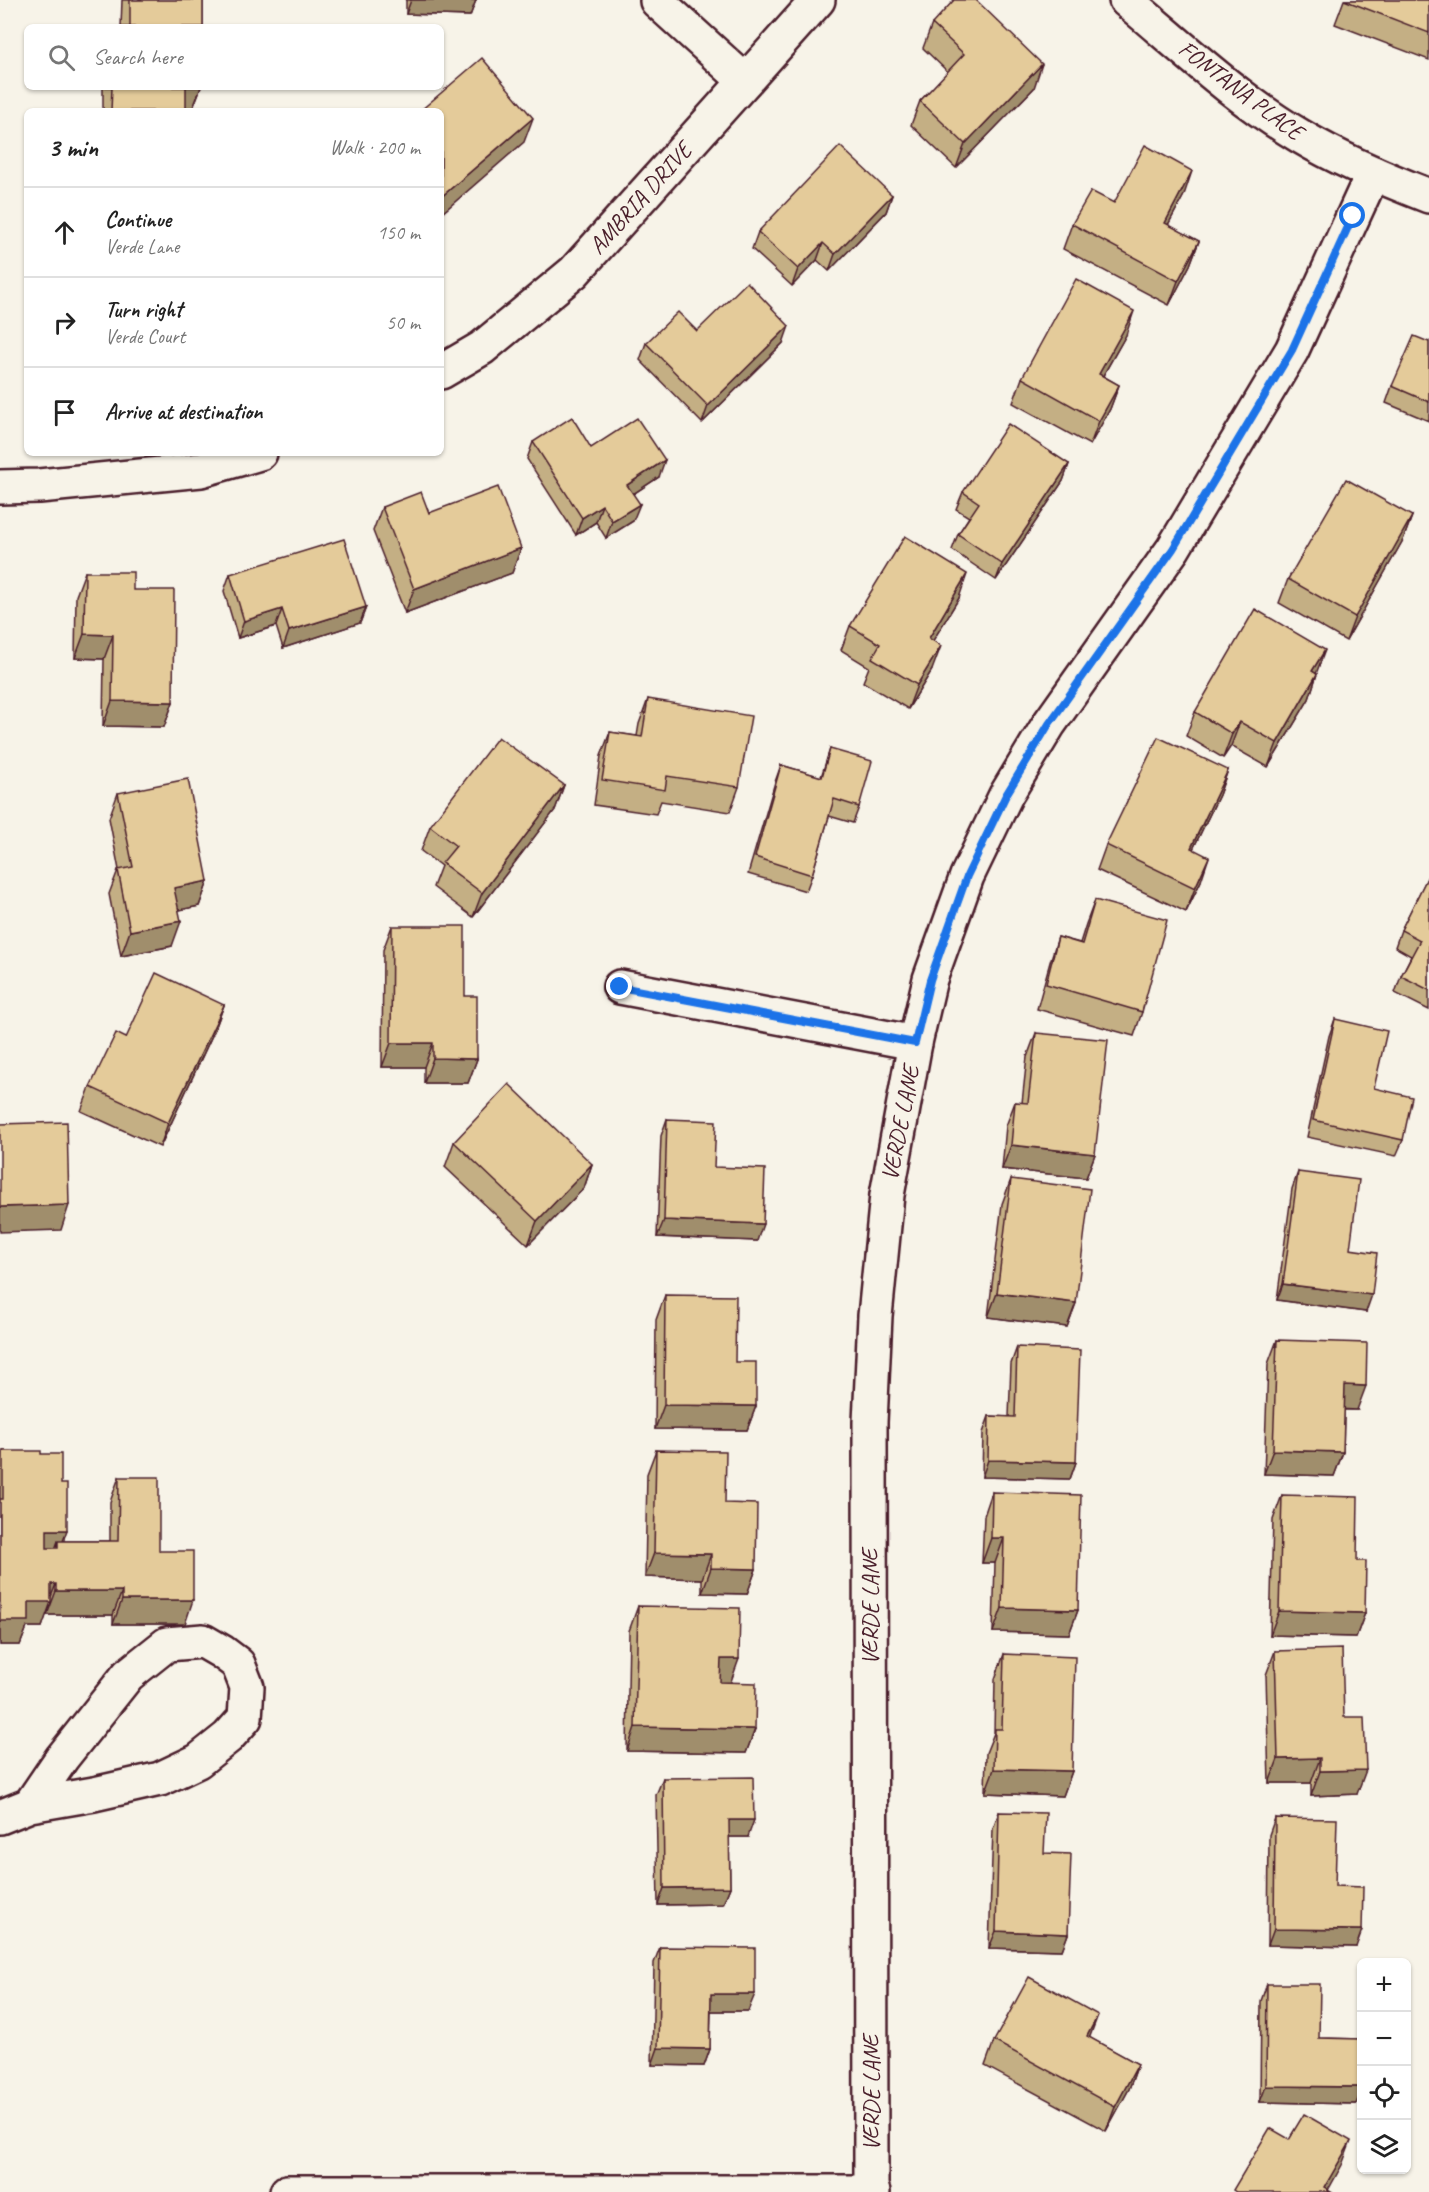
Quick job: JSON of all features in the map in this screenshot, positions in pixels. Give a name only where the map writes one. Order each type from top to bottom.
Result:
[{"type":"street","name":"AMBRIA DRIVE","points":[[444,370],[482,348],[574,272],[818,0]]},
{"type":"street","name":"FONTANA PLACE","points":[[1126,0],[1247,101],[1300,136],[1373,173],[1429,196]]},
{"type":"street","points":[[657,1],[745,81]]},
{"type":"street","name":"VERDE LANE","points":[[872,2192],[870,1422],[874,1316],[887,1195],[915,1043],[930,980],[967,876],[1006,795],[1049,724],[1173,549],[1292,350],[1373,173]]},
{"type":"street","points":[[0,487],[39,486],[201,470],[250,456]]},
{"type":"street","points":[[620,987],[915,1043]]},
{"type":"street","points":[[0,1817],[30,1805],[94,1794],[159,1779],[198,1761],[228,1737],[245,1718],[247,1687],[238,1665],[203,1641],[168,1644],[128,1675],[62,1758],[30,1805]]},
{"type":"street","points":[[287,2192],[872,2192]]},
{"type":"building","points":[[130,0],[203,0],[203,24],[130,24]]},
{"type":"building","points":[[954,0],[976,0],[1042,64],[965,144],[920,101],[964,54],[932,24]]},
{"type":"building","points":[[1344,0],[1429,0],[1429,33]]},
{"type":"building","points":[[482,58],[533,118],[444,194],[444,108],[424,108]]},
{"type":"building","points":[[112,90],[186,90],[186,108],[111,108]]},
{"type":"building","points":[[1145,145],[1192,171],[1165,223],[1199,241],[1178,281],[1072,224],[1091,191],[1114,203]]},
{"type":"building","points":[[840,146],[892,195],[835,254],[823,243],[798,269],[758,232]]},
{"type":"building","points":[[1076,279],[1134,311],[1099,374],[1119,385],[1099,421],[1022,378]]},
{"type":"building","points":[[747,282],[789,326],[708,406],[646,343],[678,312],[697,331]]},
{"type":"building","points":[[1414,336],[1429,342],[1429,402],[1392,386]]},
{"type":"building","points":[[572,417],[591,448],[637,418],[665,460],[627,485],[640,504],[612,521],[602,505],[582,518],[533,442]]},
{"type":"building","points":[[1008,424],[1069,464],[1002,564],[958,534],[979,503],[963,492]]},
{"type":"building","points":[[1346,479],[1412,516],[1355,617],[1288,579]]},
{"type":"building","points":[[498,487],[521,548],[414,589],[382,507],[421,492],[429,513]]},
{"type":"building","points":[[905,536],[967,574],[929,638],[941,646],[917,685],[872,658],[880,644],[850,626]]},
{"type":"building","points":[[344,539],[366,607],[289,631],[282,609],[244,621],[230,574]]},
{"type":"building","points":[[85,572],[133,572],[133,590],[174,590],[173,702],[112,701],[113,635],[84,634]]},
{"type":"building","points":[[1255,609],[1325,650],[1312,671],[1317,674],[1277,743],[1240,722],[1232,734],[1195,712]]},
{"type":"building","points":[[648,699],[751,716],[739,787],[667,776],[665,790],[602,780],[610,732],[642,737]]},
{"type":"building","points":[[498,737],[564,785],[482,893],[442,863],[456,846],[430,826]]},
{"type":"building","points":[[1158,737],[1228,770],[1191,848],[1209,857],[1195,888],[1106,845]]},
{"type":"building","points":[[830,749],[872,761],[859,807],[834,799],[812,875],[755,857],[781,765],[822,777]]},
{"type":"building","points":[[188,779],[208,881],[174,888],[181,921],[130,931],[118,870],[133,867],[118,793]]},
{"type":"building","points":[[1429,874],[1429,990],[1401,976],[1420,940],[1401,930]]},
{"type":"building","points":[[1095,900],[1167,920],[1142,1012],[1046,984],[1058,937],[1082,944]]},
{"type":"building","points":[[392,926],[465,926],[465,996],[477,996],[477,1059],[433,1058],[433,1043],[391,1043]]},
{"type":"building","points":[[156,973],[224,1005],[168,1123],[90,1087],[116,1033],[126,1038]]},
{"type":"building","points":[[1335,1019],[1387,1031],[1374,1088],[1412,1097],[1403,1140],[1313,1120]]},
{"type":"building","points":[[1036,1033],[1108,1040],[1095,1154],[1011,1145],[1015,1102],[1028,1103]]},
{"type":"building","points":[[509,1084],[592,1164],[537,1221],[454,1142]]},
{"type":"building","points":[[667,1119],[716,1121],[714,1167],[765,1169],[763,1224],[664,1220]]},
{"type":"building","points":[[67,1122],[69,1205],[0,1207],[0,1124]]},
{"type":"building","points":[[1298,1172],[1359,1180],[1350,1249],[1377,1253],[1372,1295],[1283,1284]]},
{"type":"building","points":[[1011,1179],[1090,1189],[1076,1303],[997,1293]]},
{"type":"building","points":[[665,1295],[736,1296],[735,1362],[756,1362],[756,1406],[664,1405]]},
{"type":"building","points":[[1277,1340],[1367,1343],[1366,1386],[1345,1385],[1343,1452],[1273,1450]]},
{"type":"building","points":[[1017,1347],[1080,1350],[1076,1462],[988,1460],[989,1416],[1015,1417]]},
{"type":"building","points":[[656,1450],[726,1451],[725,1503],[757,1504],[756,1569],[711,1568],[711,1554],[654,1553]]},
{"type":"building","points":[[3,1451],[41,1451],[41,1454],[61,1454],[61,1484],[67,1484],[67,1530],[47,1530],[47,1548],[58,1548],[58,1541],[118,1541],[119,1477],[159,1477],[159,1551],[193,1551],[193,1600],[122,1600],[122,1591],[56,1591],[56,1584],[51,1584],[51,1602],[29,1602],[29,1621],[0,1621],[0,1499],[3,1499]]},
{"type":"building","points":[[992,1492],[1081,1495],[1078,1610],[1002,1608],[1004,1538],[991,1538]]},
{"type":"building","points":[[1282,1495],[1358,1497],[1357,1561],[1366,1561],[1365,1613],[1279,1611]]},
{"type":"building","points":[[638,1606],[740,1608],[739,1659],[721,1659],[720,1682],[756,1683],[755,1729],[635,1727]]},
{"type":"building","points":[[1342,1649],[1344,1717],[1364,1717],[1366,1770],[1320,1771],[1320,1758],[1278,1759],[1275,1651]]},
{"type":"building","points":[[1004,1654],[1075,1657],[1072,1771],[994,1769],[995,1729],[1002,1729]]},
{"type":"building","points":[[753,1777],[754,1820],[729,1820],[730,1887],[664,1888],[663,1778]]},
{"type":"building","points":[[999,1812],[1046,1813],[1044,1853],[1071,1854],[1068,1934],[996,1931]]},
{"type":"building","points":[[1275,1818],[1337,1819],[1335,1886],[1363,1887],[1362,1930],[1274,1929]]},
{"type":"building","points":[[660,1947],[755,1948],[755,1994],[711,1994],[710,2049],[658,2048]]},
{"type":"building","points":[[1029,1977],[1098,2015],[1087,2036],[1138,2064],[1115,2107],[994,2041]]},
{"type":"building","points":[[1267,1984],[1320,1984],[1319,2038],[1357,2039],[1357,2087],[1266,2086]]},
{"type":"building","points":[[1304,2114],[1351,2141],[1324,2188],[1331,2192],[1236,2192],[1233,2190],[1270,2128],[1289,2139]]},
{"type":"route","points":[[620,987],[915,1043],[930,980],[967,876],[1006,795],[1049,724],[1173,549],[1292,350],[1353,216]]}]
